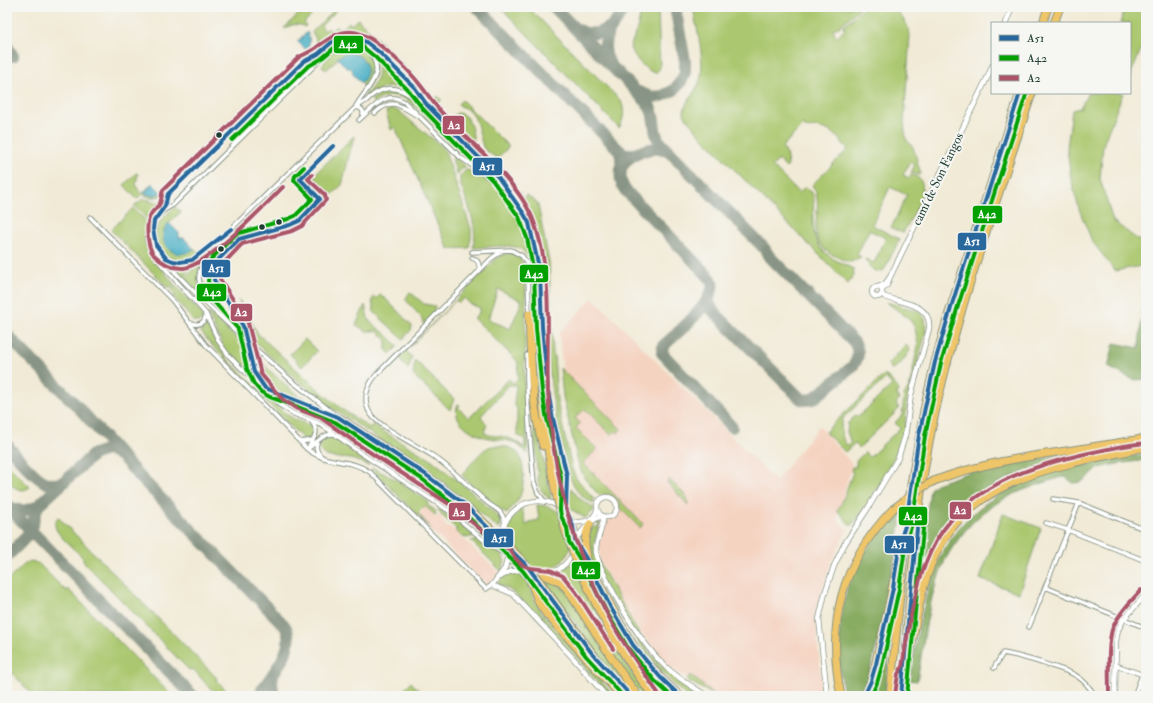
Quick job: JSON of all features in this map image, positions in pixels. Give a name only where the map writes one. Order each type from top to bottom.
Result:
[{"type":"highway","points":[[1042,22],[1048,7]]},
{"type":"highway","points":[[1054,22],[1060,7]]},
{"type":"highway","points":[[890,696],[906,523],[919,435],[937,357],[950,310],[1020,94]]},
{"type":"highway","points":[[901,696],[919,510],[927,456],[938,401],[962,310],[1032,94]]},
{"type":"highway","points":[[529,314],[535,407],[540,437],[552,475]]},
{"type":"highway","points":[[542,327],[542,399],[546,442],[557,498],[565,529],[588,589],[608,627],[631,665],[653,696]]},
{"type":"highway","points":[[338,417],[441,486],[468,507],[541,578],[590,652],[622,696]]},
{"type":"highway","points":[[841,696],[834,644],[838,611],[843,588],[860,552],[876,528],[893,509],[912,494],[934,481],[978,466],[1107,446],[1145,438]]},
{"type":"highway","points":[[904,675],[908,669],[921,598],[927,576],[943,542],[960,520],[997,489],[1018,479],[1069,464],[1146,448]]},
{"type":"highway","points":[[864,696],[871,681],[880,646],[893,588],[900,541],[906,523]]},
{"type":"highway","points":[[590,524],[585,540],[590,565]]},
{"type":"highway","points":[[575,540],[590,565],[611,608],[664,696]]},
{"type":"highway","points":[[522,571],[528,578],[539,603],[547,615],[616,692],[622,696]]},
{"type":"highway","points":[[541,578],[559,581],[567,589],[638,696]]},
{"type":"highway","points":[[633,645],[660,677],[680,696]]},
{"type":"highway","points":[[590,652],[631,696]]},
{"type":"street","points":[[1006,22],[1012,7]]},
{"type":"street","points":[[507,557],[486,542],[449,511],[359,452],[336,434],[323,426],[283,408],[259,381],[245,372],[229,356],[219,342],[210,320],[204,311],[157,260],[149,247],[147,236],[149,222],[153,217],[173,205],[330,50],[338,45],[345,42],[362,45],[377,55],[502,182],[524,214],[533,236],[539,267],[542,327],[548,390],[552,414],[567,476],[565,506],[566,514]]},
{"type":"street","points":[[356,107],[362,96],[373,84],[376,74],[376,66],[373,58],[362,45]]},
{"type":"street","name":"camí de Son Fangos","points":[[878,287],[885,284],[890,277],[991,69]]},
{"type":"street","points":[[156,217],[153,231],[156,246],[164,256],[176,262],[187,262],[194,259],[231,229],[356,107],[379,91],[397,89],[410,94],[441,119]]},
{"type":"street","points":[[358,120],[379,101],[392,98],[404,101],[460,157],[484,174],[501,189],[517,209],[524,214]]},
{"type":"street","points":[[375,113],[384,106],[394,104],[419,116]]},
{"type":"street","points":[[356,107],[364,111],[363,116]]},
{"type":"street","points":[[161,212],[156,217],[150,231],[154,250],[160,257],[251,345],[292,381],[338,417]]},
{"type":"street","points":[[90,217],[172,300],[199,336],[307,448],[323,458],[357,465],[370,472],[486,589],[492,585],[506,566],[507,557]]},
{"type":"street","points":[[207,304],[200,284],[200,270],[206,259],[231,229]]},
{"type":"street","points":[[472,252],[508,250],[516,252],[522,256],[526,262],[529,287],[527,378],[534,482],[538,493],[545,502]]},
{"type":"street","points":[[502,251],[495,255],[374,377],[368,389],[366,402],[369,411],[376,421],[434,457],[466,482],[487,503],[501,513],[505,524]]},
{"type":"street","points":[[472,258],[476,259],[480,266],[478,272]]},
{"type":"street","points":[[827,696],[819,619],[823,597],[834,566],[844,545],[899,454],[906,430],[911,395],[929,326],[928,316],[922,309],[885,297],[882,292],[880,289],[878,287],[872,290],[873,295],[876,297],[879,296],[882,292],[888,284],[890,277]]},
{"type":"street","points":[[199,336],[198,329],[205,317],[204,311]]},
{"type":"street","points":[[189,322],[196,325],[202,323]]},
{"type":"street","points":[[243,326],[253,367],[259,381]]},
{"type":"street","points":[[265,388],[338,417]]},
{"type":"street","points":[[307,448],[314,439],[317,430],[312,421]]},
{"type":"street","points":[[307,448],[325,435],[336,434]]},
{"type":"street","points":[[300,442],[314,439]]},
{"type":"street","points":[[317,442],[317,452],[323,458]]},
{"type":"street","points":[[571,521],[584,522],[596,514],[598,504],[601,499],[612,499],[616,503],[617,508],[615,513],[603,524]]},
{"type":"street","points":[[1053,499],[1079,503],[1146,530]]},
{"type":"street","points":[[531,502],[545,502],[559,506],[566,514],[574,528],[575,540],[572,552],[565,563],[541,578],[522,571],[511,563],[503,548],[502,538],[505,524],[512,513],[520,506],[531,502]]},
{"type":"street","points":[[1029,627],[1079,503]]},
{"type":"street","points":[[597,509],[602,516],[603,524],[596,545],[598,557],[610,586],[626,615],[648,647],[662,663],[683,681],[707,696]]},
{"type":"street","points":[[575,540],[597,517],[610,517]]},
{"type":"street","points":[[1046,523],[1068,530],[1146,561]]},
{"type":"street","points":[[498,578],[509,572],[522,571]]},
{"type":"street","points":[[492,585],[513,594],[574,658],[606,696]]},
{"type":"street","points":[[1045,587],[1146,628]]},
{"type":"street","points":[[1115,696],[1116,641],[1118,630],[1124,619],[1146,594]]},
{"type":"street","points":[[994,668],[1003,653],[1061,668],[1080,678],[1090,687],[1095,696]]},
{"type":"street","points":[[1116,665],[1144,676]]},
{"type":"street","points":[[1134,696],[1144,676],[1146,665]]},
{"type":"shaded area","points":[[593,298],[776,481],[819,426],[852,464],[837,519],[847,530],[831,562],[815,612],[821,677],[821,696],[716,696],[668,666],[640,632],[623,605],[600,560],[599,548],[600,538],[606,522],[620,511],[607,491],[588,473],[576,449],[565,395],[559,333]]},
{"type":"shaded area","points":[[425,507],[436,517],[440,515],[446,527],[451,528],[500,573],[487,586],[417,516]]},
{"type":"green space","points":[[306,7],[320,7],[304,23],[306,25],[305,27],[295,25],[285,29],[284,28]]},
{"type":"green space","points":[[337,7],[340,7],[321,26],[325,31],[328,28],[331,31],[336,26],[343,28],[349,22],[351,25],[358,19],[435,99],[438,96],[441,99],[440,102],[433,103],[373,43],[366,38],[358,35],[344,34],[324,44],[316,50],[316,39],[312,32]]},
{"type":"green space","points":[[500,7],[528,7],[621,101],[623,115],[619,128]]},
{"type":"green space","points":[[640,7],[658,7],[660,68],[656,73],[648,70],[640,63],[630,48],[639,23]]},
{"type":"green space","points":[[693,7],[861,7],[839,27],[833,29],[838,37],[845,29],[843,26],[865,7],[893,7],[904,20],[910,35],[904,122],[906,139],[913,147],[921,174],[918,175],[911,172],[915,165],[910,162],[903,175],[909,178],[911,174],[920,180],[922,192],[917,207],[903,233],[891,228],[907,195],[890,187],[872,225],[899,239],[884,270],[878,272],[875,271],[865,259],[874,263],[886,238],[869,230],[857,255],[861,257],[851,262],[833,255],[823,248],[818,240],[816,231],[816,193],[812,185],[848,149],[835,135],[826,129],[814,127],[806,128],[803,125],[782,147],[786,152],[788,166],[786,168],[779,160],[772,166],[799,193],[805,187],[810,192],[811,191],[814,197],[813,221],[815,236],[822,249],[831,257],[853,269],[854,275],[848,284],[701,136],[685,116],[685,108],[698,85],[702,72],[700,44]]},
{"type":"green space","points":[[1125,7],[1146,7],[1146,37],[1131,74],[1131,22],[1120,22]]},
{"type":"green space","points":[[342,46],[361,49],[366,52],[373,62],[374,75],[367,89],[361,83],[365,77],[366,65],[360,56],[354,54],[344,54],[336,59],[336,61],[326,70],[322,66],[331,52]]},
{"type":"green space","points":[[378,60],[407,89],[406,90],[391,87],[381,89],[368,97],[365,95],[376,80]]},
{"type":"green space","points":[[390,91],[400,92],[412,99],[485,169],[485,171],[475,166],[455,149],[426,117],[407,100],[399,96],[390,96],[382,98],[374,103],[371,100],[382,93]]},
{"type":"green space","points":[[1123,94],[1103,145],[1100,179],[1113,221],[1146,246],[1146,265],[1115,271],[1092,241],[1079,209],[1071,179],[1067,148],[1072,110],[1080,108],[1087,95]]},
{"type":"green space","points":[[462,100],[509,147],[497,158],[486,151],[483,147],[474,116],[470,111],[459,105]]},
{"type":"green space","points":[[393,109],[400,112],[444,148],[471,229],[469,248],[448,248],[395,127],[391,130],[386,111]]},
{"type":"green space","points":[[457,113],[462,114],[468,120],[474,142],[470,141],[452,122],[452,117]]},
{"type":"green space","points":[[354,136],[342,185],[332,195],[313,176]]},
{"type":"green space","points":[[453,156],[466,167],[461,169],[457,175],[453,162]]},
{"type":"green space","points":[[466,170],[477,174],[495,186],[510,202],[520,219],[528,238],[535,277],[538,383],[541,425],[534,355],[534,289],[531,264],[524,252],[517,247],[505,246],[473,248],[473,223],[460,182],[460,176]]},
{"type":"green space","points":[[136,173],[138,174],[136,185],[141,194],[143,192],[154,195],[161,192],[161,196],[151,198],[142,194],[137,199],[124,185]]},
{"type":"green space","points":[[517,191],[521,193],[520,196],[525,198],[526,195],[534,200],[538,205],[549,262],[551,314],[547,314],[547,293],[542,251],[536,231]]},
{"type":"green space","points":[[143,199],[150,200],[150,202],[161,202],[148,220],[134,206]]},
{"type":"green space","points":[[175,207],[181,212],[167,226],[164,241],[170,250],[175,252],[188,252],[194,249],[199,254],[190,259],[173,259],[165,255],[160,250],[156,242],[158,225]]},
{"type":"green space","points":[[133,208],[147,222],[145,239],[148,251],[174,284],[203,315],[201,321],[193,321],[174,297],[175,295],[171,291],[175,286],[173,285],[169,289],[111,230]]},
{"type":"green space","points":[[509,253],[514,254],[520,259],[523,264],[525,275],[524,390],[528,454],[513,442],[476,434],[464,426],[457,416],[456,410],[458,404],[460,405],[458,407],[469,418],[509,379],[513,383],[518,379],[518,362],[474,318],[478,315],[480,308],[470,304],[464,298],[459,303],[456,300],[406,351],[412,357],[408,369],[403,364],[400,357],[497,258]],"holes":[[[498,289],[522,301],[510,329],[488,319]],[[509,385],[516,385],[514,405],[517,408],[517,435],[525,439],[525,448],[508,438],[486,434],[484,432],[487,425],[481,416]]]},
{"type":"green space","points":[[201,257],[184,275],[186,276],[203,260],[198,273],[199,293],[170,263],[189,264]]},
{"type":"green space","points":[[410,292],[424,304],[435,306],[432,317],[424,325],[421,317],[406,300]]},
{"type":"green space","points":[[380,295],[386,299],[412,326],[411,330],[403,339],[374,312],[372,300],[374,297],[377,298]]},
{"type":"green space","points":[[239,300],[258,334],[319,390],[343,410],[370,428],[373,424],[432,460],[473,493],[502,520],[499,529],[439,479],[335,410],[296,379],[252,340]]},
{"type":"green space","points":[[886,302],[919,311],[925,319],[926,332],[907,400],[905,428],[898,450],[885,473],[886,474],[858,519],[857,518],[851,526],[837,510],[841,505],[853,472],[851,471],[852,467],[856,467],[856,461],[865,452],[870,457],[900,428],[895,423],[902,415],[904,395],[909,388],[918,345],[915,328],[912,323],[907,317]]},
{"type":"green space","points":[[365,305],[368,318],[372,324],[386,334],[398,346],[390,354],[386,350],[386,339],[377,331],[366,331],[356,325]]},
{"type":"green space","points":[[1146,309],[1146,379],[1134,380],[1108,367],[1114,343],[1139,348],[1142,311]]},
{"type":"green space","points":[[209,313],[245,346],[251,374],[244,370],[225,350],[208,314]]},
{"type":"green space","points":[[207,321],[220,348],[230,362],[285,413],[296,420],[312,426],[315,433],[313,436],[307,440],[302,438],[208,341],[201,332],[201,329]]},
{"type":"green space","points":[[549,321],[552,325],[557,401],[572,469],[576,478],[594,499],[593,503],[587,500],[575,487],[570,478],[565,458],[551,386],[548,357]]},
{"type":"green space","points":[[305,339],[317,351],[302,367],[290,354]]},
{"type":"green space","points":[[906,345],[910,350],[899,364],[891,369],[888,364]]},
{"type":"green space","points":[[253,355],[300,398],[301,396],[307,402],[278,392],[265,384],[256,368]]},
{"type":"green space","points":[[415,360],[454,399],[450,410],[413,375]]},
{"type":"green space","points":[[560,368],[621,429],[618,433],[615,431],[611,435],[585,409],[575,418],[580,423],[576,428],[597,449],[583,463],[643,524],[640,528],[620,508],[619,503],[614,497],[608,494],[599,495],[585,479],[579,466],[563,397]]},
{"type":"green space","points":[[885,374],[898,388],[897,394],[899,400],[896,403],[899,409],[859,448],[855,443],[845,452],[826,433],[826,431]],"holes":[[[886,378],[892,385],[859,416],[855,416],[848,423],[847,432],[851,443],[846,445],[841,431],[844,417]]]},
{"type":"green space","points":[[278,397],[303,406],[319,414],[398,463],[435,489],[479,524],[491,535],[499,547],[483,537],[456,513],[366,454],[324,423],[294,411]]},
{"type":"green space","points":[[532,401],[551,498],[550,500],[541,490],[538,481]]},
{"type":"green space","points":[[547,403],[551,429],[563,477],[563,496],[561,496],[552,452]]},
{"type":"green space","points":[[330,436],[335,438],[369,465],[368,466],[353,459],[330,457],[322,453],[319,445],[325,438]]},
{"type":"green space","points":[[493,446],[501,446],[512,449],[521,459],[523,472],[522,491],[517,501],[507,514],[486,500],[462,475],[484,450]]},
{"type":"green space","points":[[1095,450],[1095,452],[1020,473],[987,490],[972,502],[948,527],[934,548],[926,566],[914,610],[930,489],[936,484],[976,470]]},
{"type":"green space","points":[[1146,454],[1146,460],[1100,468],[1086,479],[1078,483],[1073,483],[1065,476],[1032,487],[1001,501],[977,518],[955,544],[943,565],[933,593],[917,681],[909,680],[920,622],[932,576],[947,544],[968,519],[992,499],[1019,485],[1049,474],[1113,459]]},
{"type":"green space","points":[[7,464],[30,487],[20,490],[9,483],[7,480]]},
{"type":"green space","points":[[373,468],[395,479],[429,502],[427,505],[435,510],[436,516],[425,506],[418,513],[432,530],[372,469]]},
{"type":"green space","points":[[669,479],[687,497],[688,505],[667,482]]},
{"type":"green space","points":[[571,488],[580,499],[593,507],[594,510],[585,518],[568,507]]},
{"type":"green space","points":[[537,505],[550,508],[560,514],[567,523],[571,533],[571,544],[567,555],[559,564],[547,570],[533,572],[522,569],[514,562],[506,541],[508,530],[513,518],[522,509],[526,525],[529,524],[529,522],[539,520]]},
{"type":"green space","points":[[903,506],[886,609],[868,677],[859,696],[844,696],[838,656],[841,616],[848,585],[875,536],[889,519]]},
{"type":"green space","points":[[438,508],[474,536],[467,538],[465,536],[466,538],[462,537],[455,530],[457,529],[440,514]]},
{"type":"green space","points":[[1003,514],[1041,528],[1019,593],[980,579]]},
{"type":"green space","points":[[58,517],[217,678],[216,680],[226,690],[225,692],[228,695],[218,693],[193,669],[189,670],[83,561],[83,558],[58,533],[55,523]]},
{"type":"green space","points":[[601,520],[594,543],[595,555],[649,652],[676,679],[702,696],[686,696],[673,683],[639,643],[610,599],[592,562],[587,545],[587,537],[590,530],[594,526],[596,528],[599,525],[597,522]]},
{"type":"green space","points":[[478,540],[502,555],[505,562],[501,571],[471,541]]},
{"type":"green space","points":[[582,559],[615,624],[661,696],[658,696],[646,680],[615,631],[597,596],[581,560]]},
{"type":"green space","points":[[32,561],[39,564],[65,590],[69,590],[170,694],[170,696],[34,696],[7,668],[7,581],[26,563]]},
{"type":"green space","points":[[572,564],[578,574],[612,642],[648,696],[643,696],[629,679],[555,577],[555,575]]},
{"type":"green space","points":[[514,573],[522,575],[526,580],[542,613],[614,696],[610,696],[515,594],[498,584],[502,578]]},
{"type":"green space","points":[[545,579],[558,585],[566,592],[628,688],[608,667],[544,580]]},
{"type":"green space","points":[[535,585],[579,645],[543,605]]},
{"type":"green space","points":[[896,587],[885,696],[870,696],[876,681]]},
{"type":"green space","points":[[691,675],[715,696],[687,680]]},
{"type":"green space","points":[[411,682],[424,696],[397,696]]},
{"type":"water","points":[[307,32],[310,41],[306,50],[297,41],[299,39],[301,40],[301,37],[303,38],[302,36],[305,36],[304,34]]},
{"type":"water","points":[[349,53],[359,56],[366,64],[367,73],[361,83],[352,73],[353,71],[351,68],[347,68],[337,58]]},
{"type":"water","points":[[152,183],[161,192],[156,195],[152,195],[143,192],[145,190],[147,191],[147,188],[149,189],[148,187],[151,187],[150,185]]},
{"type":"water","points":[[169,223],[179,233],[179,238],[184,238],[194,249],[186,253],[179,254],[168,248],[164,243],[163,236],[164,230]]},
{"type":"taxiway","points":[[477,7],[619,150],[625,154],[635,154],[627,160],[621,168]]},
{"type":"taxiway","points":[[554,7],[621,76]]},
{"type":"taxiway","points":[[577,29],[591,33],[605,30],[616,21],[622,7]]},
{"type":"taxiway","points":[[639,92],[651,97],[662,96],[674,90],[682,80],[685,72],[685,61],[675,7]]},
{"type":"taxiway","points":[[609,62],[605,52],[605,43],[613,25]]},
{"type":"taxiway","points":[[7,46],[13,56]]},
{"type":"taxiway","points":[[617,71],[649,105],[659,141],[854,342],[858,352],[856,362],[851,368],[813,399],[801,399],[713,311],[709,303],[709,296]]},
{"type":"taxiway","points":[[635,154],[652,149],[661,149],[670,152]]},
{"type":"taxiway","points":[[619,150],[621,155],[621,180],[625,190],[711,279],[712,287],[710,296],[687,325],[663,346],[662,353],[732,427]]},
{"type":"taxiway","points":[[7,335],[79,408],[139,476],[284,625],[288,633],[287,650],[283,659],[262,690],[261,696]]},
{"type":"taxiway","points":[[7,445],[42,481],[54,484],[65,481]]},
{"type":"taxiway","points":[[8,506],[16,509],[31,509],[39,505],[94,454],[107,450],[113,451],[119,455]]},
{"type":"taxiway","points":[[7,556],[30,531],[39,505]]},
{"type":"taxiway","points":[[7,506],[193,696]]},
{"type":"taxiway","points":[[273,674],[272,684],[274,696]]},
{"type":"transit line","name":"A2","points":[[283,187],[235,234],[207,257],[194,264],[184,268],[171,266],[160,261],[154,255],[148,241],[147,229],[149,218],[160,203],[163,190],[299,57],[336,35],[352,32],[366,36],[392,55],[416,79],[441,112],[495,165],[518,193],[534,222],[544,263],[548,305],[548,390],[550,421],[554,451],[567,510],[586,568],[598,596],[612,623],[634,659],[658,693]]},
{"type":"transit line","name":"A51","points":[[231,229],[192,260],[180,262],[166,258],[156,245],[153,229],[154,221],[165,206],[168,194],[303,62],[318,54],[331,43],[339,39],[355,38],[366,42],[379,52],[415,88],[427,105],[498,177],[529,223],[540,272],[542,327],[548,390],[552,414],[567,476],[566,509],[573,526],[575,540],[587,560],[611,608],[633,645],[660,677],[680,696]]},
{"type":"transit line","name":"A42","points":[[232,140],[307,67],[321,59],[334,48],[341,45],[354,44],[363,47],[375,57],[410,92],[423,109],[493,181],[519,217],[527,238],[534,273],[536,328],[542,391],[546,415],[561,477],[560,510],[561,516],[567,528],[569,542],[582,563],[606,611],[628,648],[655,681],[671,696]]},
{"type":"transit line","name":"A51","points":[[864,696],[871,681],[876,664],[893,588],[900,541],[906,523],[919,435],[935,362],[952,304],[1020,94]]},
{"type":"transit line","name":"A42","points":[[871,696],[882,666],[899,589],[906,542],[912,524],[925,436],[941,363],[1026,95]]},
{"type":"transit line","name":"A51","points":[[333,146],[300,179],[320,199],[299,221],[290,225],[239,239],[217,261],[214,280],[243,326],[254,372],[265,388],[338,417],[425,474],[463,503],[528,567],[591,652],[631,696]]},
{"type":"transit line","name":"A42","points":[[304,167],[295,176],[294,180],[312,199],[295,216],[236,234],[211,260],[208,281],[215,303],[238,329],[247,369],[254,384],[261,392],[270,397],[335,422],[422,479],[459,508],[523,571],[586,656],[623,696]]},
{"type":"transit line","name":"A2","points":[[312,175],[308,179],[325,195],[326,200],[302,226],[292,231],[242,244],[223,264],[220,279],[248,323],[261,374],[282,399],[297,409],[321,418],[362,447],[452,506],[490,537],[510,550],[522,565],[530,568],[550,570],[563,576],[576,592],[613,649]]},
{"type":"transit line","name":"A2","points":[[895,695],[898,674],[902,667],[907,635],[918,586],[929,555],[936,541],[949,522],[965,506],[983,492],[1002,481],[1023,472],[1067,458],[1145,443]]},
{"type":"transit line","name":"A51","points":[[901,696],[919,508]]},
{"type":"transit line","name":"A42","points":[[907,696],[925,509]]},
{"type":"transit line","name":"A2","points":[[1109,696],[1109,651],[1111,633],[1122,612],[1141,590]]}]
